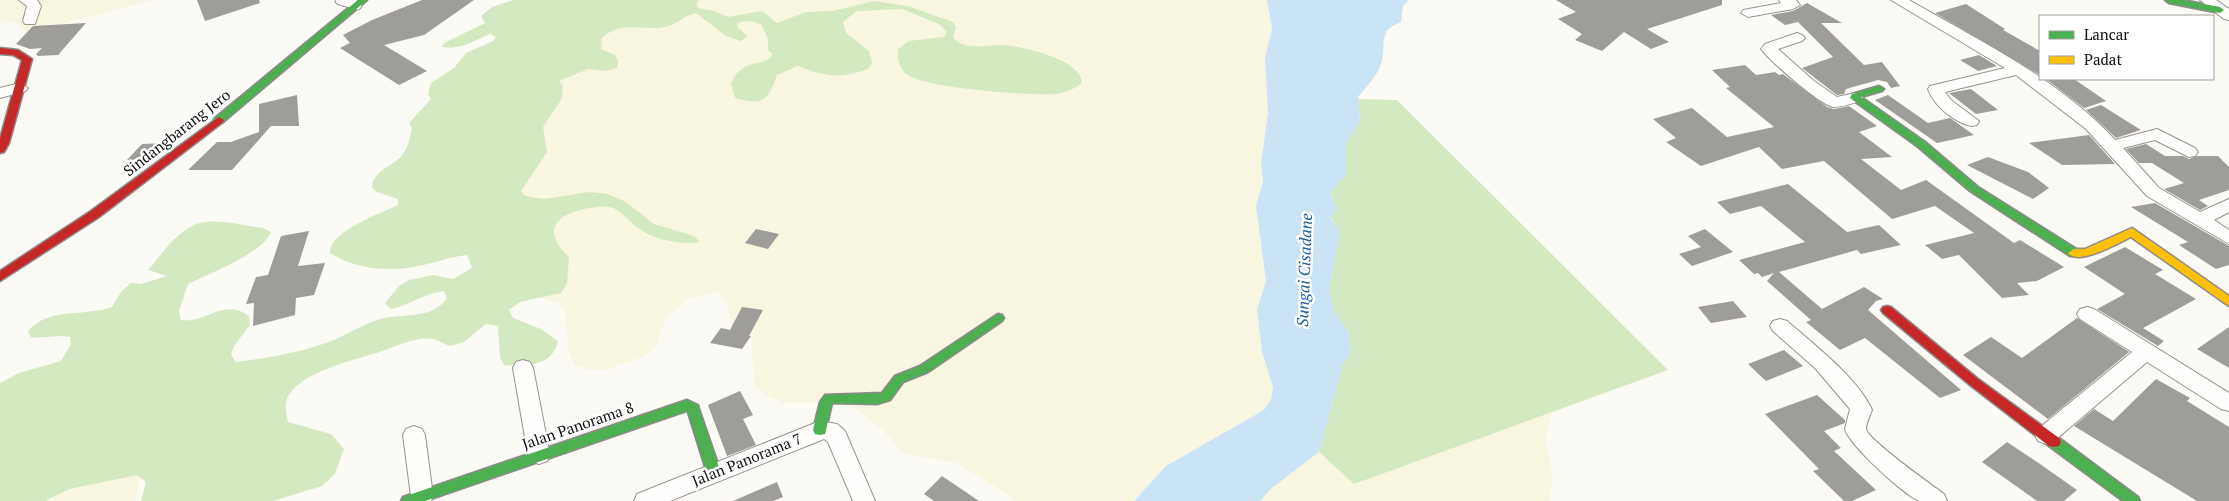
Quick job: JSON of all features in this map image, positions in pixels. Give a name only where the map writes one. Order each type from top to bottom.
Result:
[{"type":"street","points":[[26,0],[30,1],[34,6],[30,21]]},
{"type":"street","points":[[1748,12],[1793,6],[1786,0]]},
{"type":"street","points":[[1898,0],[2019,70],[2092,126],[2153,192],[2229,238]]},
{"type":"street","points":[[2169,0],[2225,13]]},
{"type":"street","points":[[2207,0],[2225,13]]},
{"type":"street","name":"Sindangbarang Jero","points":[[0,277],[50,246],[140,182],[263,85],[360,3]]},
{"type":"street","points":[[1797,38],[1770,47],[1769,50],[1808,84],[1834,102],[1855,98],[1855,96],[1879,89]]},
{"type":"street","points":[[0,51],[14,51],[24,55],[27,59],[20,88],[1,146]]},
{"type":"street","points":[[1971,121],[1943,100],[1936,89],[2019,70]]},
{"type":"street","points":[[0,93],[20,88]]},
{"type":"street","points":[[1855,98],[1921,144],[1974,189],[2074,253],[2086,253],[2132,232],[2229,302]]},
{"type":"street","points":[[2112,146],[2157,134],[2189,152]]},
{"type":"street","points":[[2200,220],[2229,204]]},
{"type":"street","points":[[1888,310],[1974,382],[2133,501]]},
{"type":"street","points":[[2087,314],[2229,403]]},
{"type":"street","points":[[864,501],[837,437],[829,430],[820,430],[826,402],[829,398],[877,399],[886,396],[899,380],[924,369],[998,318]]},
{"type":"street","points":[[1780,326],[1822,363],[1859,405],[1862,410],[1856,426],[1858,435],[1888,464],[1936,501]]},
{"type":"street","points":[[2046,435],[2145,352]]},
{"type":"street","points":[[523,368],[539,455]]},
{"type":"street","name":"Jalan Panorama 8","points":[[415,498],[687,405],[693,409],[714,473]]},
{"type":"street","name":"Jalan Panorama 7","points":[[645,501],[820,430]]},
{"type":"street","points":[[414,435],[415,498]]},
{"type":"lane","points":[[340,0],[360,3]]},
{"type":"shaded area","points":[[0,0],[152,0],[27,33],[14,21],[0,24]]},
{"type":"shaded area","points":[[545,0],[1267,0],[1272,29],[1265,58],[1268,113],[1261,164],[1263,181],[1256,206],[1266,281],[1257,310],[1262,352],[1273,387],[1271,399],[1264,410],[1166,466],[1134,501],[1018,501],[957,463],[904,454],[882,429],[856,409],[838,403],[784,403],[767,396],[755,385],[751,336],[732,325],[726,300],[717,291],[686,300],[665,320],[655,348],[642,357],[607,370],[590,370],[575,365],[569,352],[565,311],[558,302],[520,294],[432,118]]},
{"type":"shaded area","points":[[1552,411],[1545,442],[1553,476],[1549,501],[1260,501],[1272,488],[1319,452],[1354,483]]},
{"type":"shaded area","points":[[151,419],[136,501],[0,501]]},
{"type":"green space","points":[[513,0],[699,0],[698,8],[714,11],[728,17],[762,11],[777,23],[806,12],[833,11],[874,1],[908,6],[953,22],[956,27],[953,38],[963,45],[1010,46],[1035,51],[1061,60],[1079,74],[1082,82],[1077,87],[1066,92],[1042,94],[978,90],[916,79],[906,74],[900,66],[898,49],[909,41],[944,37],[947,32],[939,24],[902,9],[857,11],[843,22],[846,33],[869,51],[872,63],[868,69],[849,74],[833,75],[816,73],[798,66],[777,75],[767,96],[758,101],[752,101],[735,98],[731,83],[742,69],[764,61],[773,54],[768,50],[768,40],[762,25],[756,22],[743,21],[737,23],[738,28],[748,36],[741,41],[726,36],[696,13],[671,25],[662,27],[627,27],[610,32],[602,38],[601,49],[615,55],[618,61],[617,68],[606,71],[588,69],[559,81],[563,85],[562,98],[543,127],[547,152],[521,191],[525,196],[544,199],[589,192],[608,194],[626,202],[654,224],[694,236],[700,242],[675,242],[651,235],[644,232],[613,208],[598,207],[578,210],[561,219],[556,224],[554,231],[557,242],[569,257],[567,284],[561,293],[520,302],[509,310],[513,318],[541,329],[558,341],[555,350],[544,360],[529,365],[504,365],[500,357],[498,326],[486,324],[464,342],[450,346],[427,338],[414,340],[329,368],[301,383],[291,392],[286,403],[288,422],[331,434],[344,449],[335,474],[322,486],[273,501],[141,501],[146,482],[137,475],[69,489],[45,501],[0,501],[0,383],[19,373],[61,361],[71,344],[70,337],[31,338],[28,331],[36,323],[56,315],[90,312],[112,307],[121,292],[131,283],[141,284],[167,276],[148,270],[173,240],[188,228],[197,224],[227,222],[263,228],[271,232],[266,240],[247,255],[222,269],[188,284],[179,311],[181,320],[190,320],[231,309],[249,316],[250,325],[234,346],[231,355],[236,362],[310,348],[334,340],[380,319],[425,313],[441,305],[447,298],[444,291],[430,294],[391,309],[385,303],[399,286],[409,280],[433,275],[453,279],[472,268],[467,255],[413,267],[381,269],[349,262],[330,253],[332,245],[346,231],[368,218],[398,205],[398,199],[377,192],[372,188],[373,182],[380,172],[399,158],[405,151],[412,128],[409,123],[431,99],[428,94],[431,83],[454,68],[466,53],[493,41],[496,37],[490,34],[467,44],[449,48],[442,47],[444,43],[485,23],[481,16],[492,7]]},
{"type":"green space","points":[[1358,99],[1397,100],[1668,370],[1354,484],[1319,452],[1343,364],[1351,352],[1348,331],[1334,312],[1329,290],[1340,231],[1330,217],[1333,198],[1330,193],[1345,155],[1346,143],[1360,121]]},
{"type":"water","name":"Sungai Cisadane","points":[[1267,0],[1409,0],[1403,6],[1401,22],[1389,29],[1384,37],[1382,61],[1378,71],[1358,97],[1360,121],[1346,143],[1346,175],[1330,193],[1337,209],[1330,218],[1340,231],[1329,290],[1334,312],[1348,331],[1351,353],[1343,364],[1319,452],[1272,488],[1260,501],[1134,501],[1166,466],[1264,410],[1271,399],[1273,387],[1262,352],[1257,310],[1266,281],[1256,206],[1263,181],[1261,164],[1268,113],[1265,58],[1272,29]]},
{"type":"building","points":[[197,0],[259,0],[260,3],[205,21]]},
{"type":"building","points":[[422,0],[474,0],[424,35],[384,45],[427,71],[399,85],[340,48],[350,43],[343,35],[372,20]]},
{"type":"building","points":[[1556,0],[1722,0],[1722,5],[1647,29],[1669,42],[1651,49],[1624,32],[1602,51],[1575,40],[1582,34],[1558,19],[1576,12]]},
{"type":"building","points":[[1807,3],[1842,23],[1821,23],[1864,65],[1882,62],[1900,86],[1891,88],[1887,82],[1878,80],[1846,89],[1844,94],[1837,95],[1802,68],[1833,57],[1798,22],[1785,25],[1771,15],[1793,11]]},
{"type":"building","points":[[1966,4],[2005,29],[2003,30],[2039,50],[2039,74],[1935,13]]},
{"type":"building","points":[[86,23],[58,55],[38,56],[36,54],[42,48],[30,49],[16,44],[33,26]]},
{"type":"building","points":[[1979,55],[1997,66],[1978,71],[1960,60]]},
{"type":"building","points":[[1745,65],[1756,75],[1775,72],[1779,75],[1783,74],[1827,107],[1834,109],[1849,106],[1877,126],[1859,132],[1892,157],[1861,159],[1901,190],[1926,180],[2014,243],[2020,240],[2064,267],[2037,281],[2017,283],[2029,295],[2002,298],[1959,255],[1942,259],[1925,245],[1974,233],[1935,206],[1892,219],[1824,161],[1782,169],[1759,147],[1701,166],[1666,142],[1676,138],[1653,119],[1692,108],[1727,137],[1774,127],[1726,88],[1730,87],[1712,70]]},
{"type":"building","points":[[2047,80],[2075,80],[2106,101],[2084,108]]},
{"type":"building","points":[[1971,89],[1998,110],[1976,114],[1949,93]]},
{"type":"building","points":[[297,95],[299,126],[271,126],[232,170],[188,170],[217,142],[231,142],[259,132],[259,104]]},
{"type":"building","points":[[1888,95],[1928,123],[1950,118],[1974,135],[1937,143],[1875,100]]},
{"type":"building","points":[[2101,105],[2141,130],[2116,138],[2086,110]]},
{"type":"building","points":[[2089,135],[2115,164],[2062,165],[2029,143]]},
{"type":"building","points":[[168,143],[149,159],[127,160],[142,144]]},
{"type":"building","points":[[2146,144],[2165,156],[2183,156],[2189,159],[2197,156],[2218,156],[2229,167],[2229,190],[2199,200],[2208,206],[2200,210],[2164,189],[2184,183],[2152,163],[2139,163],[2126,149]]},
{"type":"building","points":[[1988,157],[2028,172],[2049,188],[2033,199],[1967,165]]},
{"type":"building","points":[[1788,184],[1847,232],[1879,225],[1901,245],[1861,254],[1857,250],[1779,272],[1822,309],[1864,287],[1883,299],[1876,301],[1868,310],[1961,390],[1940,398],[1865,338],[1840,350],[1806,322],[1811,320],[1767,281],[1774,273],[1762,277],[1758,273],[1754,274],[1739,260],[1805,242],[1761,206],[1730,214],[1717,202]]},
{"type":"building","points":[[2155,203],[2229,246],[2229,265],[2216,269],[2179,245],[2188,242],[2131,207]]},
{"type":"building","points":[[756,229],[779,234],[768,249],[745,243]]},
{"type":"building","points":[[1705,229],[1733,252],[1692,266],[1679,254],[1701,247],[1688,236]]},
{"type":"building","points":[[309,231],[298,266],[325,263],[314,295],[296,298],[295,315],[253,326],[254,303],[246,304],[256,277],[268,275],[281,236]]},
{"type":"building","points":[[2125,247],[2163,270],[2155,274],[2196,299],[2143,328],[2164,341],[2158,346],[2097,309],[2125,294],[2084,267]]},
{"type":"building","points":[[1733,301],[1747,317],[1711,323],[1698,307]]},
{"type":"building","points":[[742,307],[763,310],[749,336],[751,336],[742,349],[710,343],[721,328],[730,330]]},
{"type":"building","points":[[2077,318],[2129,352],[2048,419],[1963,355],[1991,337],[2022,358]]},
{"type":"building","points":[[2229,327],[2229,368],[2197,349]]},
{"type":"building","points":[[1784,350],[1803,366],[1766,381],[1748,364]]},
{"type":"building","points":[[2156,379],[2190,398],[2187,401],[2229,427],[2229,501],[2197,501],[2074,426],[2094,409],[2113,421]]},
{"type":"building","points":[[740,391],[753,415],[743,419],[756,445],[727,456],[708,405]]},
{"type":"building","points":[[1817,395],[1845,420],[1845,423],[1824,431],[1841,448],[1834,451],[1876,490],[1852,501],[1844,501],[1813,471],[1819,469],[1765,414]]},
{"type":"building","points":[[2007,442],[2077,490],[2064,501],[2037,501],[1982,462]]},
{"type":"building","points":[[942,476],[979,501],[934,501],[924,494]]},
{"type":"building","points":[[777,482],[783,497],[773,501],[733,501]]},
{"type":"traffic: fast","points":[[219,120],[363,0]]},
{"type":"traffic: fast","points":[[2169,0],[2220,10]]},
{"type":"traffic: fast","points":[[1879,89],[1855,96],[1855,98],[1921,144],[1974,189],[2074,253]]},
{"type":"traffic: fast","points":[[820,430],[826,402],[829,398],[877,399],[886,397],[899,379],[924,369],[998,318]]},
{"type":"traffic: fast","points":[[408,501],[687,405],[693,409],[714,473]]},
{"type":"traffic: fast","points":[[2054,442],[2133,501]]},
{"type":"traffic: slow","points":[[2074,253],[2086,253],[2132,232],[2229,302]]},
{"type":"traffic: jam","points":[[0,51],[15,52],[27,59],[4,143],[0,150]]},
{"type":"traffic: jam","points":[[0,277],[95,214],[219,120]]},
{"type":"traffic: jam","points":[[1887,310],[1974,382],[2054,442]]}]
